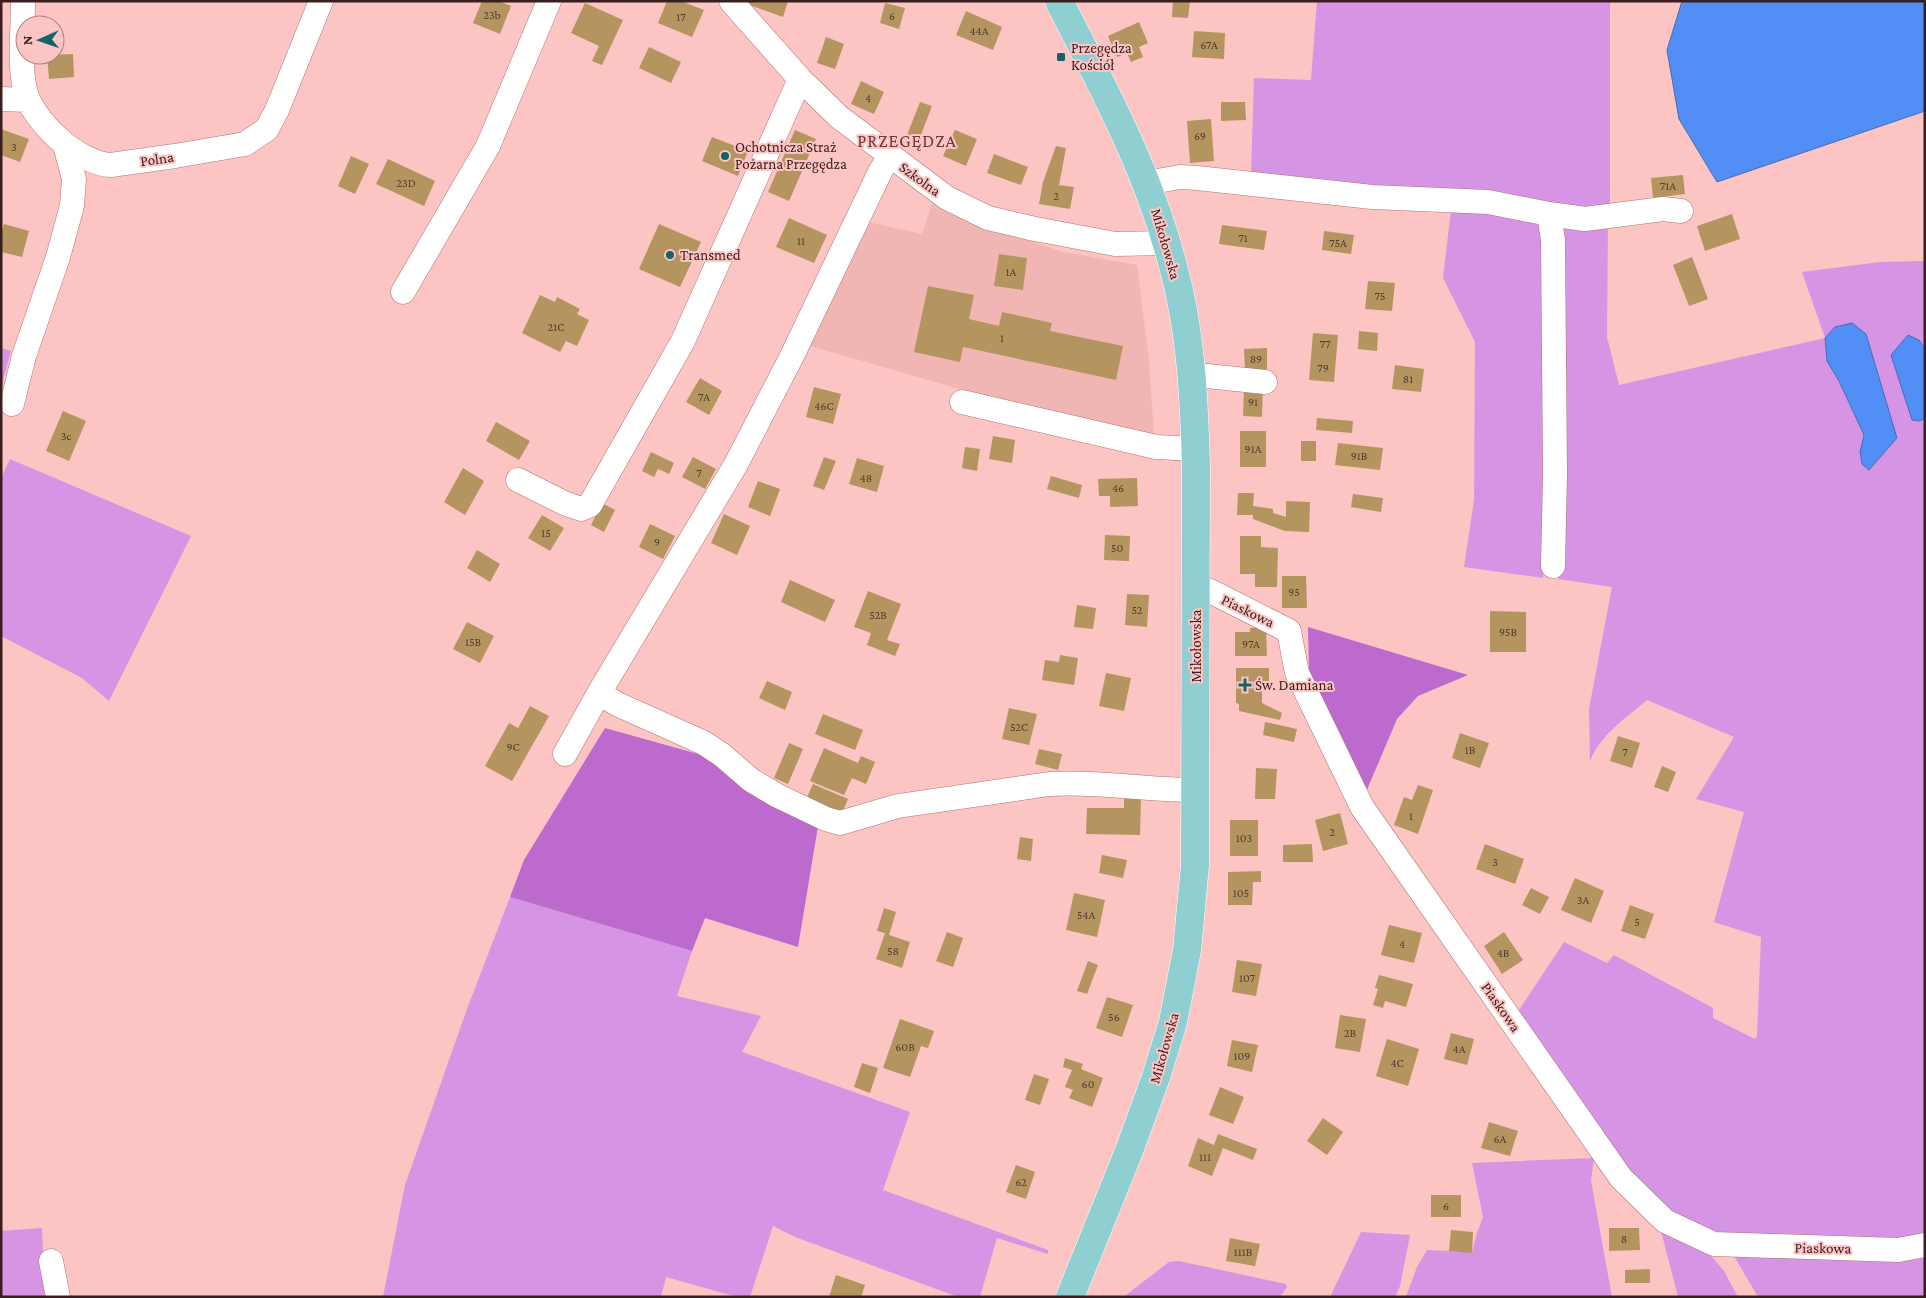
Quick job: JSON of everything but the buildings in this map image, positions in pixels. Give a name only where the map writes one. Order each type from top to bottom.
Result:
[{"type":"main road","name":"Mikołowska","points":[[1059,1],[1115,112],[1146,183],[1167,243],[1182,301],[1192,378],[1196,449],[1196,790],[1194,865],[1190,928],[1185,966],[1173,1022],[1144,1112],[1070,1297]]},
{"type":"street","name":"Polna","points":[[23,1],[23,69],[28,100],[44,122],[65,145],[86,158],[107,164],[157,159],[241,145],[253,140],[264,132],[275,114],[321,1]]},
{"type":"street","points":[[403,292],[488,146],[549,1]]},
{"type":"street","name":"Szkolna","points":[[731,1],[800,79],[839,117],[947,198],[988,218],[1026,228],[1115,244],[1167,243]]},
{"type":"street","points":[[518,480],[564,503],[581,509],[590,505],[683,341],[800,79]]},
{"type":"street","points":[[1,99],[28,100]]},
{"type":"street","points":[[12,404],[24,356],[60,251],[74,196],[74,179],[65,145]]},
{"type":"street","points":[[565,754],[599,693],[735,466],[791,358],[881,170],[890,157]]},
{"type":"street","points":[[74,196],[107,164]]},
{"type":"street","points":[[1146,183],[1180,177],[1197,178],[1372,197],[1488,202],[1585,219],[1663,209],[1681,211]]},
{"type":"street","points":[[1549,214],[1553,240],[1555,474],[1553,566]]},
{"type":"street","points":[[1192,378],[1207,376],[1265,382]]},
{"type":"street","points":[[962,402],[1156,447],[1196,449]]},
{"type":"street","name":"Piaskowa","points":[[1196,591],[1210,592],[1289,631],[1297,673],[1362,807],[1621,1178],[1665,1221],[1714,1244],[1898,1250],[1925,1245]]},
{"type":"street","points":[[599,693],[617,704],[704,743],[722,755],[750,780],[826,819],[840,823],[898,806],[1049,784],[1067,783],[1165,790],[1196,790]]},
{"type":"street","points":[[51,1261],[58,1297]]},
{"type":"shaded area","points":[[1317,1],[1610,1],[1610,217],[1564,210],[1483,189],[1370,189],[1251,174],[1254,78],[1311,80]]},
{"type":"shaded area","points":[[934,198],[967,220],[1063,252],[1137,265],[1149,361],[1154,438],[1025,408],[807,345],[863,221],[922,234]]},
{"type":"shaded area","points":[[1451,210],[1529,218],[1547,232],[1547,532],[1543,578],[1464,567],[1474,500],[1475,342],[1443,278]]},
{"type":"shaded area","points":[[1608,221],[1607,337],[1619,385],[1825,338],[1802,272],[1880,262],[1925,261],[1925,349],[1919,340],[1920,421],[1925,418],[1925,1239],[1717,1238],[1665,1213],[1624,1171],[1513,1019],[1564,942],[1607,963],[1614,955],[1713,1008],[1713,1018],[1755,1039],[1757,1036],[1761,937],[1714,922],[1744,812],[1696,799],[1734,737],[1647,700],[1607,735],[1594,752],[1590,761],[1589,709],[1612,587],[1558,579],[1557,226]],"holes":[[[1825,338],[1889,447],[1869,470],[1862,464],[1860,452],[1864,435],[1839,381],[1827,361]]]},
{"type":"shaded area","points":[[1,348],[11,351],[1,388]]},
{"type":"shaded area","points":[[10,459],[191,536],[109,701],[82,678],[1,636],[1,478]]},
{"type":"shaded area","points":[[1308,627],[1468,675],[1418,696],[1397,719],[1366,792],[1309,672]]},
{"type":"shaded area","points":[[605,728],[716,759],[819,820],[798,947],[705,918],[692,951],[510,897],[524,860]]},
{"type":"shaded area","points":[[510,897],[692,951],[677,996],[761,1016],[742,1052],[910,1112],[883,1190],[1048,1250],[1048,1254],[997,1238],[980,1297],[958,1297],[795,1237],[773,1226],[750,1297],[737,1297],[666,1277],[661,1297],[383,1297],[405,1185],[467,1009]]},
{"type":"shaded area","points":[[1594,1158],[1591,1181],[1612,1297],[1406,1297],[1417,1267],[1427,1250],[1472,1252],[1483,1217],[1472,1163]]},
{"type":"shaded area","points":[[1660,1227],[1702,1245],[1724,1271],[1738,1297],[1678,1297]]},
{"type":"shaded area","points":[[42,1228],[43,1255],[50,1297],[1,1297],[1,1231]]},
{"type":"shaded area","points":[[1361,1232],[1410,1235],[1400,1286],[1395,1297],[1330,1297]]},
{"type":"shaded area","points":[[1925,1255],[1925,1297],[1758,1297],[1734,1256]]},
{"type":"shaded area","points":[[1179,1261],[1286,1284],[1287,1287],[1280,1297],[1130,1297],[1126,1295],[1169,1262]]},
{"type":"water","points":[[1682,1],[1925,1],[1925,111],[1717,182],[1679,119],[1667,50]]},
{"type":"water","points":[[1852,323],[1866,334],[1897,438],[1869,470],[1862,464],[1860,452],[1864,435],[1839,381],[1827,361],[1825,338],[1835,327]]},
{"type":"water","points":[[1908,335],[1919,340],[1925,349],[1925,418],[1920,421],[1912,420],[1891,355]]},
{"type":"place","name":"Przegędza Kościół","points":[[1061,57]]},
{"type":"place","name":"Ochotnicza Straż Pożarna Przegędza","points":[[725,156]]},
{"type":"place","name":"Transmed","points":[[670,255]]},
{"type":"place","name":"Św. Damiana","points":[[1245,685]]},
{"type":"district","name":"PRZEGĘDZA","points":[[907,141]]}]
